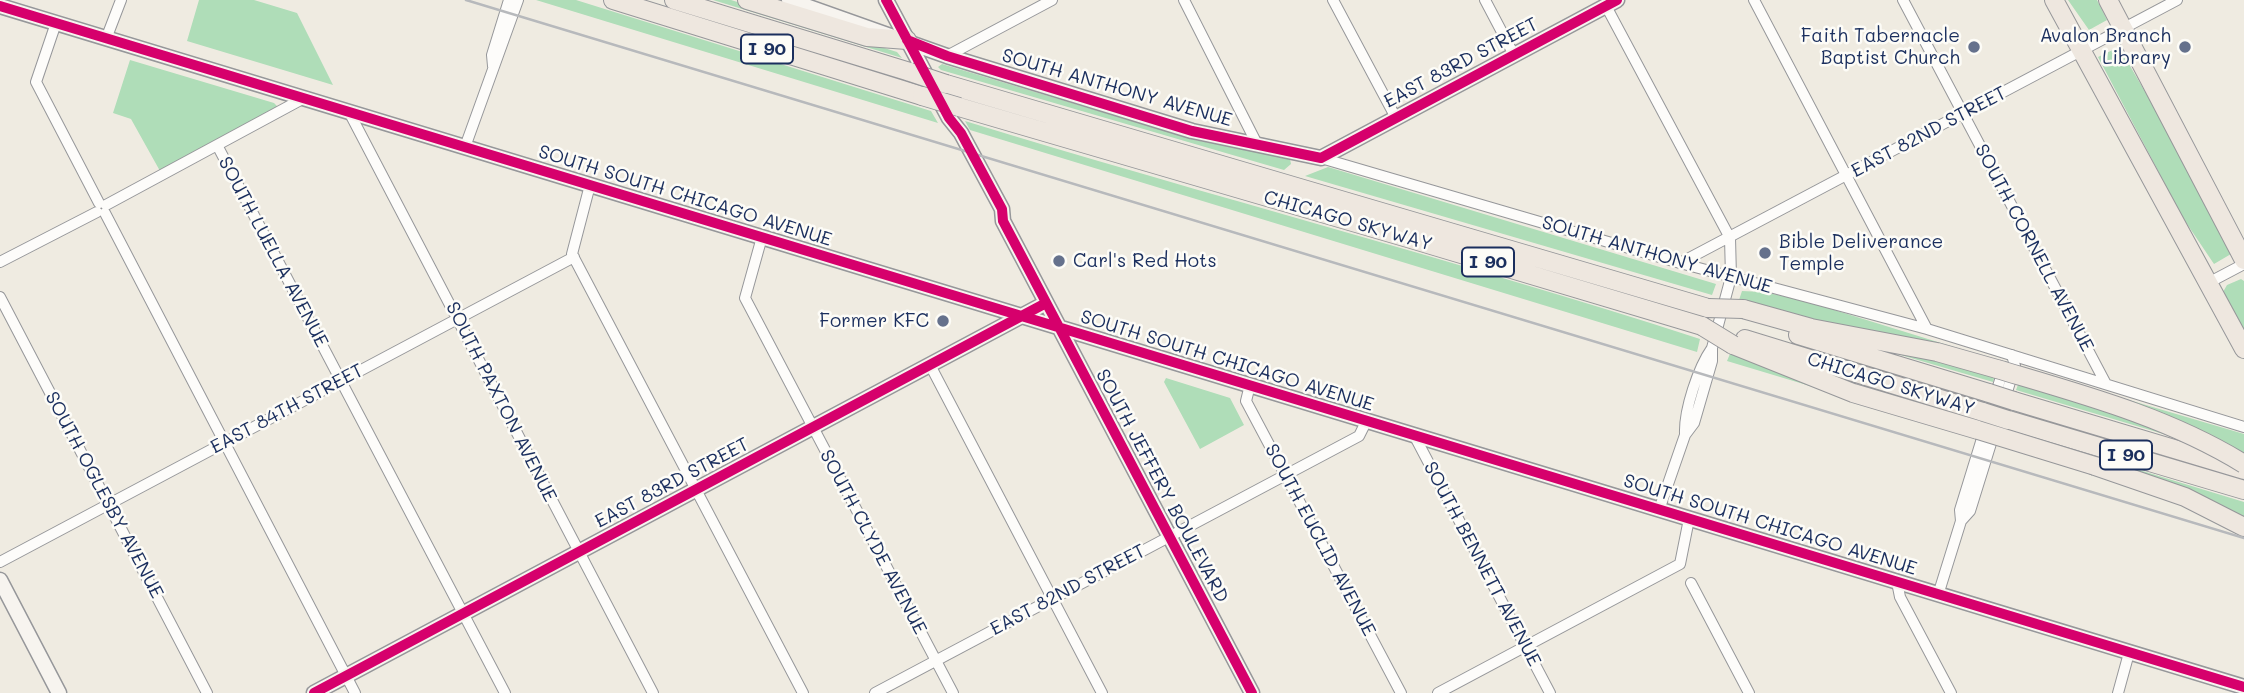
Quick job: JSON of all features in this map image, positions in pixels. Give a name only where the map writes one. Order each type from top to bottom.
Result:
[{"type":"highway","name":"CHICAGO SKYWAY","points":[[614,0],[922,96],[954,113],[1273,199],[1702,326],[1734,341],[2244,490]]},
{"type":"highway","name":"CHICAGO SKYWAY","points":[[674,0],[946,84],[1708,308],[1742,313],[2014,401],[2244,470]]},
{"type":"highway","points":[[747,0],[867,37],[907,40]]},
{"type":"highway","points":[[2054,0],[2244,349]]},
{"type":"highway","points":[[2108,0],[2244,262]]},
{"type":"highway","points":[[1742,313],[1937,352],[1997,369],[2158,420],[2244,464]]},
{"type":"highway","points":[[1734,341],[1853,393],[2140,480],[2208,507],[2244,527]]},
{"type":"main road","name":"SOUTH ANTHONY AVENUE","points":[[789,0],[947,56],[1192,131],[1321,158]]},
{"type":"main road","name":"SOUTH JEFFERY BOULEVARD","points":[[886,0],[907,40],[954,113],[953,136],[994,212],[1003,221],[1252,693]]},
{"type":"main road","name":"EAST 83RD STREET","points":[[1321,158],[1611,3]]},
{"type":"main road","name":"SOUTH SOUTH CHICAGO AVENUE","points":[[0,6],[2244,687]]},
{"type":"main road","name":"EAST 83RD STREET","points":[[314,693],[1046,303]]},
{"type":"main road","points":[[0,580],[59,693]]},
{"type":"street","points":[[106,38],[121,0]]},
{"type":"street","points":[[493,66],[492,55],[509,0]]},
{"type":"street","points":[[465,147],[518,0]]},
{"type":"street","points":[[947,56],[1037,4],[1052,0]]},
{"type":"street","points":[[1184,0],[1258,146]]},
{"type":"street","points":[[1333,0],[1396,118]]},
{"type":"street","points":[[1485,0],[1514,55]]},
{"type":"street","points":[[1754,0],[1927,329]]},
{"type":"street","name":"SOUTH CORNELL AVENUE","points":[[1903,0],[2106,384]]},
{"type":"street","name":"EAST 82ND STREET","points":[[1681,263],[2177,0]]},
{"type":"street","points":[[1611,3],[1730,238],[1731,277],[1712,348],[1704,359],[1685,421],[1685,435],[1659,510]]},
{"type":"street","points":[[56,23],[36,82],[355,693]]},
{"type":"street","points":[[0,262],[306,97]]},
{"type":"street","name":"SOUTH PAXTON AVENUE","points":[[348,110],[653,693]]},
{"type":"street","name":"SOUTH LUELLA AVENUE","points":[[216,145],[505,693]]},
{"type":"street","name":"SOUTH ANTHONY AVENUE","points":[[1321,158],[1681,263],[1927,329],[2244,427]]},
{"type":"street","points":[[590,185],[573,257],[803,693]]},
{"type":"street","name":"SOUTH CLYDE AVENUE","points":[[762,237],[745,298],[953,693]]},
{"type":"street","name":"EAST 84TH STREET","points":[[0,562],[573,257]]},
{"type":"street","points":[[2208,283],[2244,262]]},
{"type":"street","name":"SOUTH OGLESBY AVENUE","points":[[0,297],[207,693]]},
{"type":"street","points":[[1938,595],[1961,521],[1970,511],[2011,379],[2015,366],[2012,355]]},
{"type":"street","points":[[930,365],[1102,693]]},
{"type":"street","name":"SOUTH EUCLID AVENUE","points":[[1250,385],[1246,401],[1401,693]]},
{"type":"street","name":"EAST 82ND STREET","points":[[876,693],[1359,436],[1366,422]]},
{"type":"street","name":"SOUTH BENNETT AVENUE","points":[[1414,435],[1550,693]]},
{"type":"street","points":[[1438,693],[1680,564],[1689,519]]},
{"type":"street","points":[[1897,582],[1900,597],[1951,693]]},
{"type":"street","points":[[1691,583],[1749,693]]},
{"type":"street","points":[[2118,693],[2129,653]]},
{"type":"green space","points":[[199,0],[254,0],[297,13],[333,85],[187,41]]},
{"type":"green space","points":[[536,0],[576,0],[931,111],[938,123]]},
{"type":"green space","points":[[713,0],[731,0],[897,52],[902,58]]},
{"type":"green space","points":[[2068,0],[2097,0],[2107,20],[2089,30]]},
{"type":"green space","points":[[2119,47],[2158,114],[2231,254],[2214,264],[2183,218],[2098,57]]},
{"type":"green space","points":[[130,60],[277,106],[275,110],[160,171],[131,119],[113,113]]},
{"type":"green space","points":[[942,64],[1195,140],[1287,158],[1291,164],[1284,170],[941,70],[938,67]]},
{"type":"green space","points":[[965,121],[1609,310],[1700,339],[1697,352],[970,130]]},
{"type":"green space","points":[[1328,167],[1716,284],[1712,295],[1305,176]]},
{"type":"green space","points":[[2241,279],[2244,281],[2244,330],[2223,292],[2227,285]]},
{"type":"green space","points":[[1742,291],[1763,292],[1802,300],[1999,361],[1821,324],[1738,303]]},
{"type":"green space","points":[[1732,349],[1830,392],[1727,361]]},
{"type":"green space","points":[[1894,350],[1995,375],[1993,382],[1894,353]]},
{"type":"green space","points":[[2024,369],[2244,434],[2244,458],[2016,390]]},
{"type":"green space","points":[[1166,378],[1230,398],[1244,425],[1200,449],[1164,382]]},
{"type":"green space","points":[[2005,429],[2244,502],[2244,517],[2233,513]]},
{"type":"railway","points":[[466,0],[2244,538]]},
{"type":"cycle path","points":[[886,0],[949,118],[961,133],[1002,209],[1003,221],[1252,693]]},
{"type":"cycle path","points":[[907,40],[947,56],[1192,131],[1321,158],[1617,0]]},
{"type":"cycle path","points":[[0,6],[2244,687]]},
{"type":"cycle path","points":[[314,693],[1046,303]]},
{"type":"place","name":"Faith Tabernacle Baptist Church","points":[[1974,47]]},
{"type":"place","name":"Avalon Branch Library","points":[[2185,47]]},
{"type":"place","name":"Bible Deliverance Temple","points":[[1765,253]]},
{"type":"place","name":"Carl's Red Hots","points":[[1059,261]]},
{"type":"place","name":"Former KFC","points":[[943,321]]}]
